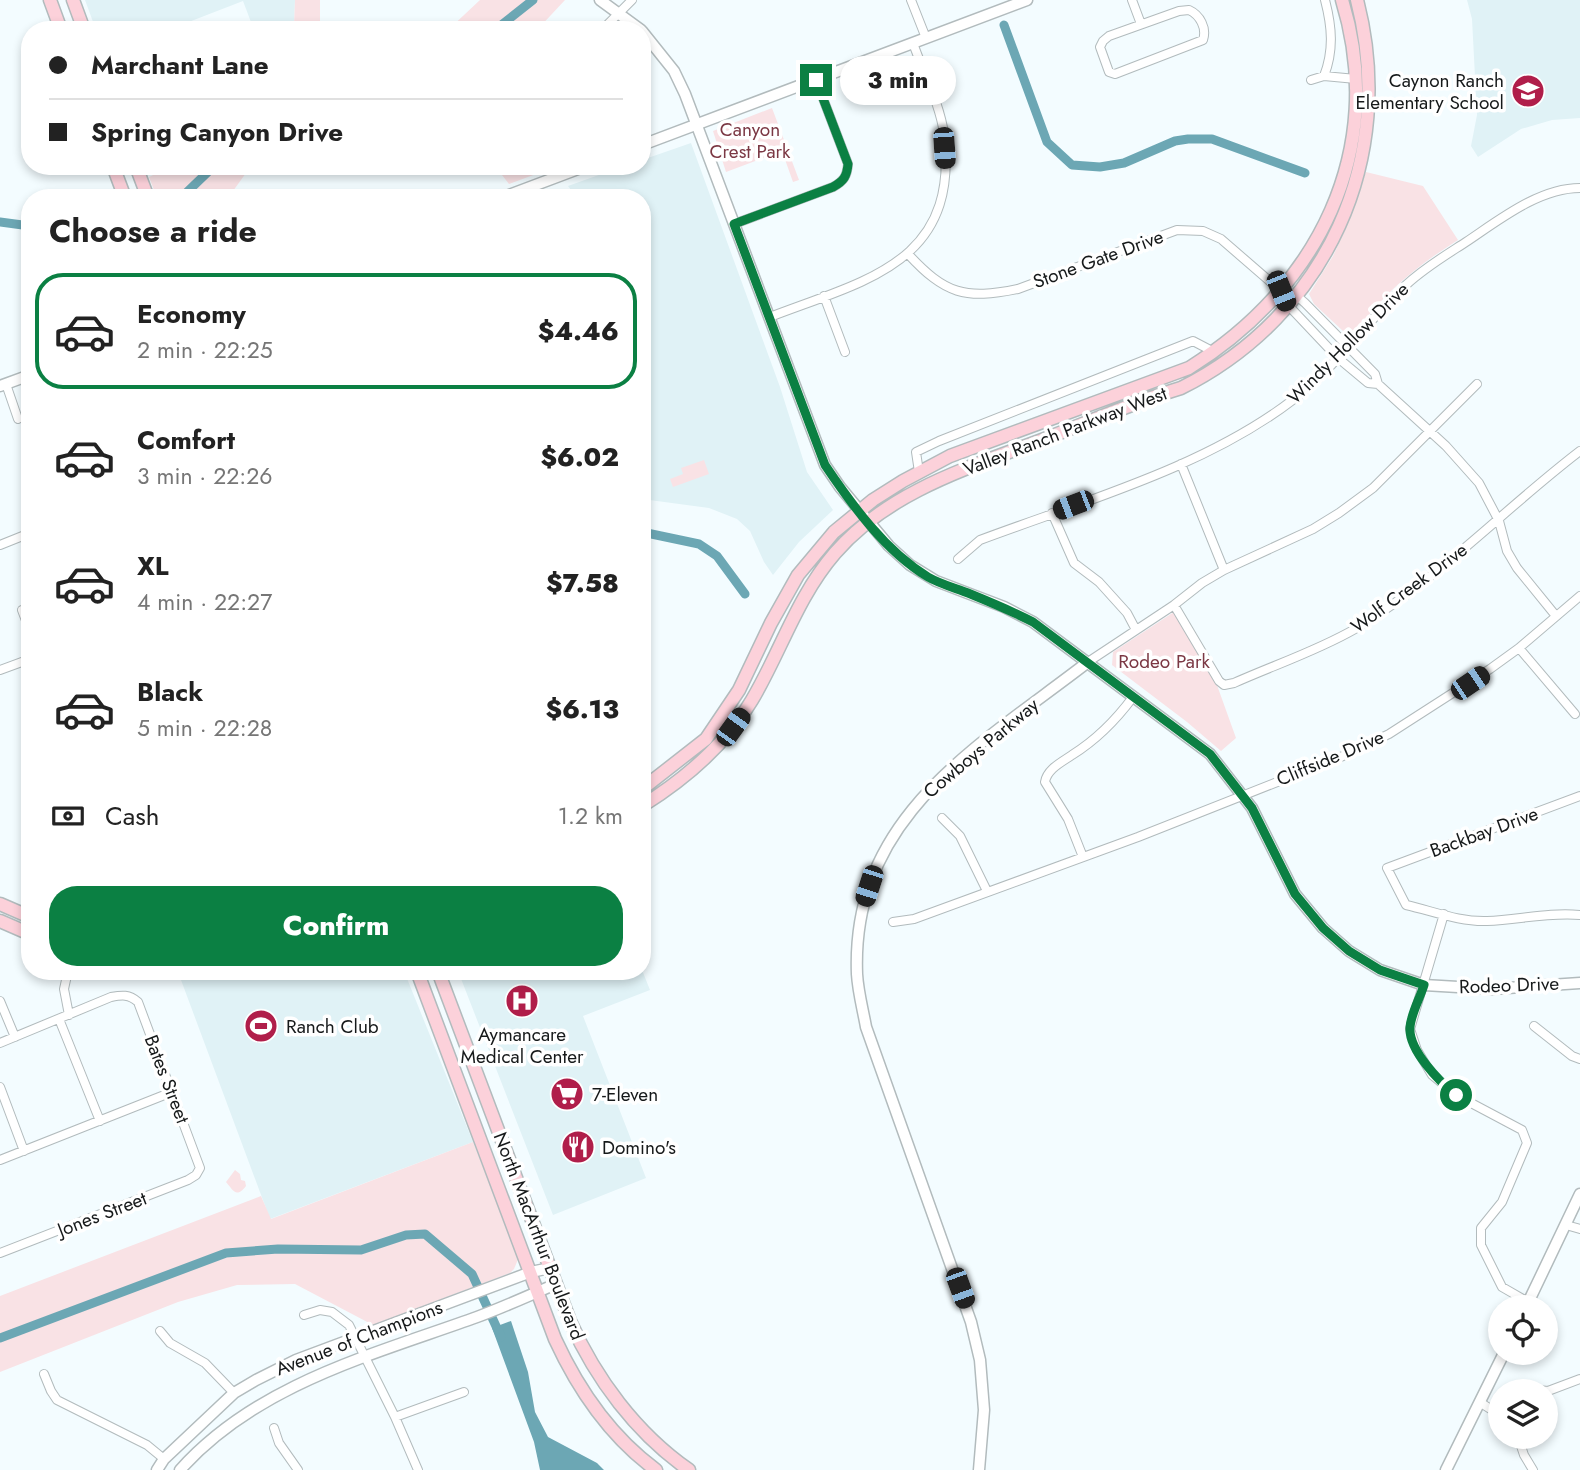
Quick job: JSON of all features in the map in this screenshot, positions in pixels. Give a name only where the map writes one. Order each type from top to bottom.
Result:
[{"type":"main road","points":[[50,0],[58,21]]},
{"type":"main road","points":[[73,0],[81,21]]},
{"type":"main road","name":"Valley Ranch Parkway West","points":[[651,783],[703,750],[738,690],[798,575],[817,550],[860,510],[919,472],[950,456],[1189,368],[1253,321],[1281,291],[1315,244],[1337,198],[1346,169],[1354,123],[1356,79],[1352,37],[1342,0]]},
{"type":"main road","name":"Valley Ranch Parkway West","points":[[651,800],[674,785],[703,750],[751,702],[799,604],[835,553],[869,521],[916,489],[943,477],[1181,388],[1248,345],[1297,296],[1335,237],[1349,203],[1363,146],[1370,80],[1367,41],[1357,0]]},
{"type":"main road","points":[[1161,379],[1165,393]]},
{"type":"main road","points":[[1013,433],[1019,449]]},
{"type":"main road","points":[[0,904],[21,913]]},
{"type":"main road","points":[[0,920],[21,930]]},
{"type":"main road","name":"North MacArthur Boulevard","points":[[420,980],[565,1361],[596,1409],[629,1447],[656,1470]]},
{"type":"main road","name":"North MacArthur Boulevard","points":[[441,980],[582,1348],[633,1420],[659,1447],[689,1470]]},
{"type":"main road","points":[[459,1081],[477,1073]]},
{"type":"street","name":"Rodeo Drive","points":[[600,0],[630,21]]},
{"type":"street","points":[[610,21],[632,0]]},
{"type":"street","points":[[911,0],[926,38]]},
{"type":"street","points":[[651,142],[1027,0]]},
{"type":"street","points":[[1132,0],[1141,24]]},
{"type":"street","points":[[1324,76],[1331,54],[1325,0]]},
{"type":"street","points":[[1189,10],[1196,13],[1205,34],[1203,40],[1196,44],[1115,74],[1108,72],[1100,47],[1103,41],[1141,24],[1189,10]]},
{"type":"street","name":"Rodeo Drive","points":[[651,42],[674,71],[697,125],[825,465],[889,546],[927,576],[1004,607],[1033,622],[1210,754],[1242,794],[1295,894],[1323,928],[1349,951],[1380,970],[1424,985],[1492,989],[1580,983]]},
{"type":"street","points":[[769,317],[869,278],[892,266],[925,237],[944,191],[944,132],[913,43]]},
{"type":"street","points":[[1311,80],[1324,76],[1356,79]]},
{"type":"street","points":[[734,224],[833,187],[847,176],[848,164],[816,80]]},
{"type":"street","points":[[525,189],[562,175]]},
{"type":"street","name":"Windy Hollow Drive","points":[[958,559],[980,540],[1181,464],[1220,446],[1259,423],[1296,398],[1349,347],[1407,283],[1437,260],[1520,208],[1546,195],[1580,188]]},
{"type":"street","name":"Stone Gate Drive","points":[[908,254],[928,276],[940,284],[956,291],[993,294],[1018,289],[1177,230],[1195,230],[1221,239],[1281,291],[1297,296],[1375,374],[1378,384],[1465,464],[1479,483],[1499,521],[1507,551],[1517,568],[1556,616]]},
{"type":"street","name":"Stone Gate Drive","points":[[1281,291],[1287,307],[1338,358],[1368,383],[1378,384]]},
{"type":"street","points":[[824,296],[845,352]]},
{"type":"street","points":[[919,472],[916,452],[940,441],[1193,341],[1214,352]]},
{"type":"street","points":[[18,419],[3,385],[21,378]]},
{"type":"street","name":"Cowboys Parkway","points":[[979,1470],[984,1410],[980,1360],[971,1322],[866,1027],[858,983],[857,945],[864,904],[875,868],[889,841],[914,805],[943,776],[1088,662],[1174,605],[1202,583],[1301,535],[1339,513],[1373,488],[1477,384]]},
{"type":"street","name":"Wolf Creek Drive","points":[[1174,605],[1219,681],[1224,685],[1234,683],[1354,629],[1406,595],[1499,521],[1580,451]]},
{"type":"street","points":[[1181,464],[1224,570]]},
{"type":"street","points":[[1052,513],[1074,563],[1099,582],[1128,613],[1136,630]]},
{"type":"street","points":[[0,545],[21,537]]},
{"type":"street","name":"Cliffside Drive","points":[[893,922],[914,919],[1139,837],[1343,756],[1389,734],[1450,697],[1519,648],[1580,596]]},
{"type":"street","points":[[1519,648],[1575,714]]},
{"type":"street","points":[[0,670],[21,662]]},
{"type":"street","points":[[1083,857],[1068,819],[1045,782],[1046,776],[1109,726],[1133,697]]},
{"type":"street","name":"Backbay Drive","points":[[1444,914],[1406,905],[1387,868],[1580,796]]},
{"type":"street","points":[[942,818],[960,836],[988,891]]},
{"type":"street","points":[[1513,1295],[1502,1287],[1481,1245],[1481,1228],[1502,1202],[1527,1143],[1521,1130],[1456,1095],[1432,1075],[1409,1029],[1444,914],[1457,920],[1486,921],[1562,913],[1580,915]]},
{"type":"street","points":[[0,1044],[69,1015],[64,989],[66,980]]},
{"type":"street","name":"Bates Street","points":[[69,1015],[111,998],[128,995],[138,1002],[200,1168]]},
{"type":"street","points":[[0,1001],[15,1037]]},
{"type":"street","points":[[59,1019],[100,1121]]},
{"type":"street","points":[[1534,1026],[1572,1056],[1580,1059]]},
{"type":"street","points":[[0,1087],[24,1151]]},
{"type":"street","points":[[0,1160],[172,1092]]},
{"type":"street","name":"Jones Street","points":[[0,1253],[188,1180],[196,1175],[200,1168]]},
{"type":"street","points":[[1532,1295],[1580,1194]]},
{"type":"street","points":[[1566,1225],[1580,1230]]},
{"type":"street","name":"Avenue of Champions","points":[[157,1470],[164,1459],[234,1392],[296,1360],[531,1272],[550,1268]]},
{"type":"street","name":"Avenue of Champions","points":[[180,1470],[210,1440],[241,1416],[299,1383],[480,1316],[556,1284]]},
{"type":"street","points":[[304,1315],[320,1310],[332,1312],[349,1325],[418,1470]]},
{"type":"street","points":[[160,1331],[170,1343],[205,1363],[234,1392]]},
{"type":"street","points":[[1446,1470],[1498,1365]]},
{"type":"street","points":[[44,1374],[57,1400],[147,1445],[164,1459]]},
{"type":"street","points":[[1558,1387],[1580,1379]]},
{"type":"street","points":[[395,1417],[444,1397],[464,1392]]},
{"type":"street","points":[[1481,1403],[1488,1407]]},
{"type":"street","points":[[274,1428],[279,1443],[298,1470]]},
{"type":"street","points":[[1522,1449],[1533,1470]]},
{"type":"shaded area","points":[[85,0],[295,0],[294,21],[251,21],[243,1],[191,21],[93,21]]},
{"type":"shaded area","name":"Caynon Ranch Elementary School","points":[[1467,0],[1580,0],[1580,118],[1552,120],[1521,129],[1478,157],[1471,146],[1477,115],[1472,19]]},
{"type":"shaded area","points":[[691,143],[780,387],[807,472],[833,510],[799,542],[773,575],[750,531],[737,519],[709,508],[651,500],[651,189],[570,189],[568,186],[599,175],[651,175],[651,157]]},
{"type":"shaded area","points":[[181,980],[408,980],[473,1142],[270,1219]]},
{"type":"shaded area","points":[[462,980],[646,980],[650,990],[583,1016],[646,1178],[553,1215]]},
{"type":"green space","points":[[295,0],[320,0],[320,21],[294,21]]},
{"type":"green space","points":[[480,0],[565,0],[545,21],[458,21]]},
{"type":"green space","name":"Canyon Crest Park","points":[[772,108],[799,180],[793,182],[782,151],[726,172],[713,131]]},
{"type":"green space","points":[[1366,172],[1423,186],[1458,240],[1403,280],[1352,333],[1343,331],[1314,304],[1309,294],[1333,256]]},
{"type":"green space","points":[[245,175],[234,189],[154,189],[149,177]]},
{"type":"green space","points":[[502,175],[533,175],[509,184]]},
{"type":"green space","points":[[704,460],[709,474],[673,487],[670,479],[683,474],[681,468]]},
{"type":"green space","name":"Rodeo Park","points":[[1174,612],[1213,674],[1236,738],[1221,751],[1112,665],[1113,652]]},
{"type":"green space","points":[[473,1142],[519,1257],[510,1273],[373,1325],[295,1284],[237,1285],[178,1302],[0,1372],[0,1296],[261,1196],[271,1219]]},
{"type":"green space","points":[[235,1170],[246,1186],[237,1193],[226,1182]]},
{"type":"water","points":[[511,1321],[528,1372],[535,1412],[548,1437],[597,1463],[604,1470],[540,1470],[534,1442],[492,1328]]},
{"type":"waterway","points":[[506,21],[533,0]]},
{"type":"waterway","points":[[1004,25],[1047,142],[1072,165],[1100,167],[1124,163],[1175,141],[1212,139],[1305,173]]},
{"type":"waterway","points":[[190,189],[205,175]]},
{"type":"waterway","points":[[0,222],[21,225]]},
{"type":"waterway","points":[[651,534],[699,544],[717,556],[745,594]]},
{"type":"waterway","points":[[0,1338],[226,1253],[278,1249],[361,1250],[406,1235],[425,1234],[472,1274],[501,1337]]},
{"type":"place","name":"Caynon Ranch Elementary School","points":[[1528,91]]},
{"type":"place","name":"Aymancare Medical Center","points":[[522,1001]]},
{"type":"place","name":"Ranch Club","points":[[261,1026]]},
{"type":"place","name":"7-Eleven","points":[[567,1094]]},
{"type":"place","name":"Domino's","points":[[578,1147]]},
{"type":"route","points":[[816,80],[848,164],[847,176],[833,187],[734,224],[825,465],[889,546],[910,565],[936,581],[1004,607],[1033,622],[1210,754],[1252,808],[1295,894],[1323,928],[1349,951],[1380,970],[1424,985],[1409,1029],[1432,1075],[1456,1095]]}]
